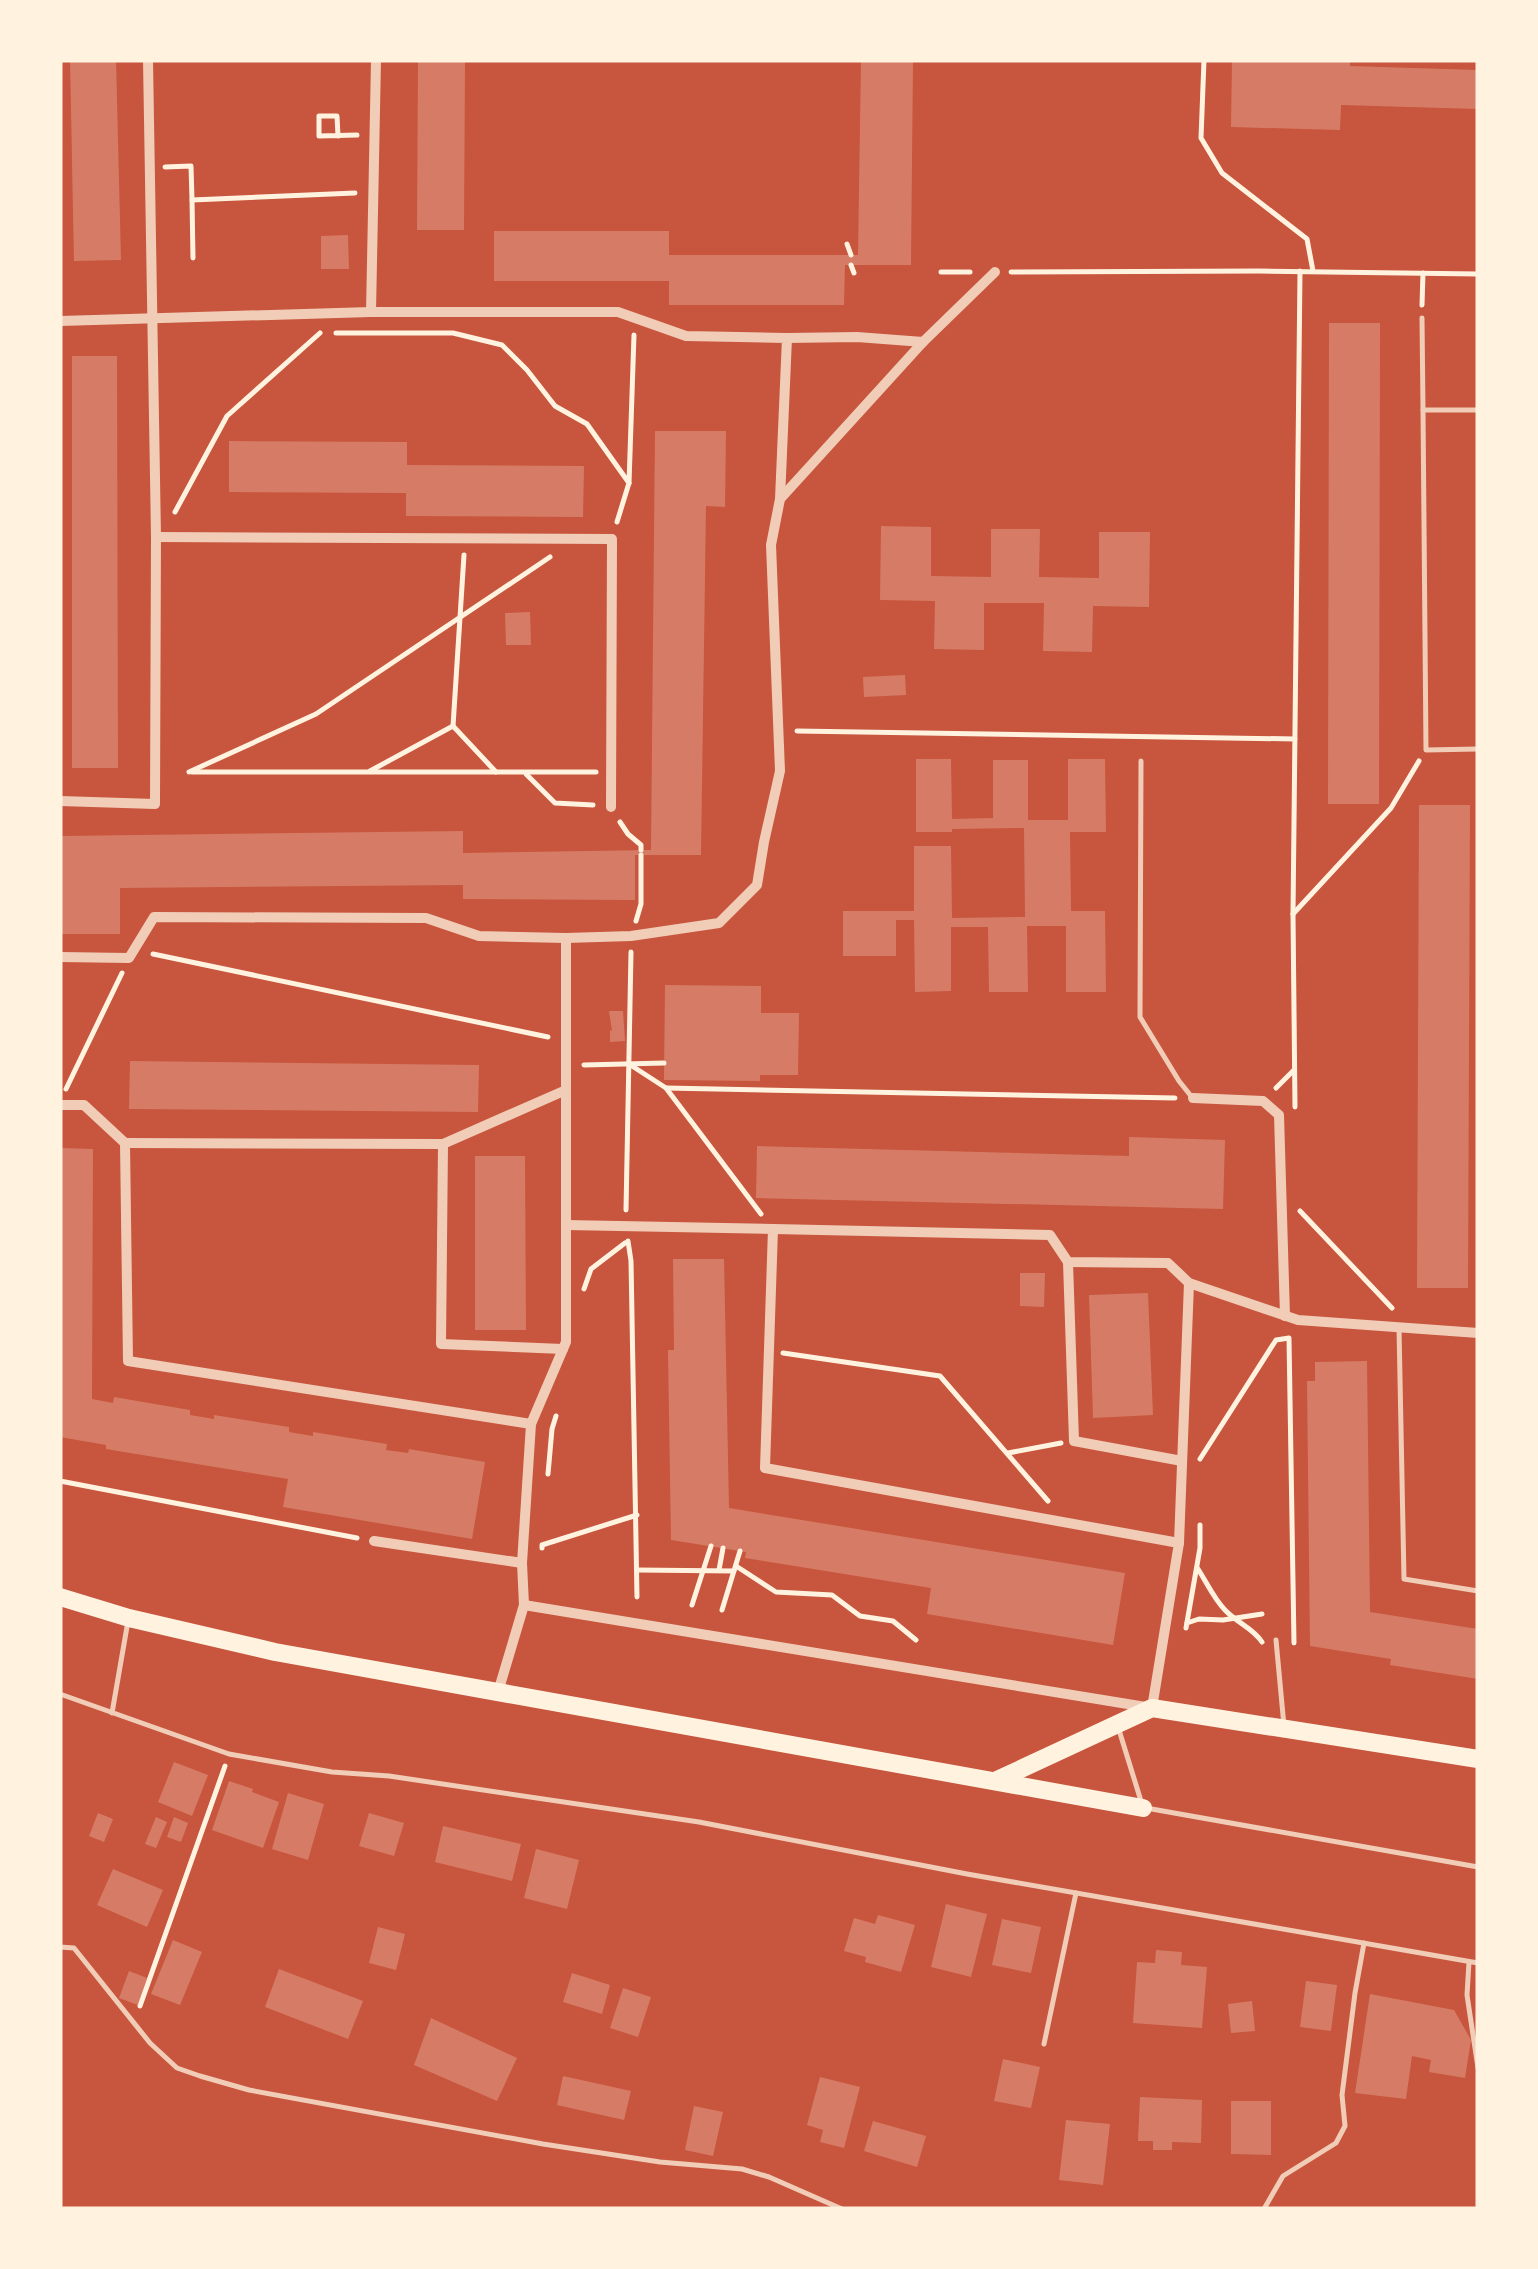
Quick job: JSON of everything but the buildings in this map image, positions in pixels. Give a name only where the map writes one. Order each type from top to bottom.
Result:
[{"type":"main road","points":[[60,1596],[129,1618],[275,1652],[1143,1808]]},
{"type":"main road","points":[[995,1781],[1152,1708],[1478,1759]]},
{"type":"street","points":[[60,801],[155,804],[154,318],[148,60]]},
{"type":"street","points":[[370,312],[376,60]]},
{"type":"street","points":[[780,499],[923,342],[995,272]]},
{"type":"street","points":[[60,322],[370,312],[618,312],[686,336],[857,337],[923,342]]},
{"type":"street","points":[[60,957],[131,954],[154,917],[426,918],[480,936],[566,938],[632,936],[719,923],[756,885],[780,771],[771,545],[780,499],[787,338]]},
{"type":"street","points":[[156,536],[612,539],[611,807]]},
{"type":"street","points":[[498,1692],[524,1604],[522,1563],[531,1424],[566,1342],[566,938]]},
{"type":"street","points":[[60,1103],[84,1106],[124,1143],[442,1144],[566,1090]]},
{"type":"street","points":[[1193,1098],[1263,1101],[1279,1115],[1285,1316]]},
{"type":"street","points":[[124,1143],[128,1361],[531,1424]]},
{"type":"street","points":[[442,1144],[441,1344],[563,1349]]},
{"type":"street","points":[[566,1225],[1050,1234],[1068,1262],[1074,1440],[1182,1461]]},
{"type":"street","points":[[773,1228],[765,1468],[1178,1543]]},
{"type":"street","points":[[1068,1262],[1168,1264],[1189,1283],[1298,1320],[1478,1333]]},
{"type":"street","points":[[524,1604],[1152,1708],[1178,1543],[1189,1283]]},
{"type":"street","points":[[374,1541],[522,1563]]},
{"type":"lane","points":[[1422,318],[1426,750],[1478,749]]},
{"type":"lane","points":[[1424,410],[1478,410]]},
{"type":"lane","points":[[1142,762],[1140,1017],[1193,1098]]},
{"type":"lane","points":[[1406,1328],[1404,1579],[1478,1591]]},
{"type":"lane","points":[[112,1713],[129,1618]]},
{"type":"lane","points":[[1276,1640],[1285,1729]]},
{"type":"lane","points":[[60,1694],[229,1754],[332,1772],[390,1776],[699,1822],[1478,1964]]},
{"type":"lane","points":[[1117,1724],[1143,1808],[1478,1868]]},
{"type":"lane","points":[[1044,2044],[1076,1893]]},
{"type":"lane","points":[[1264,2209],[1283,2176],[1336,2144],[1345,2126],[1342,2095],[1364,1943]]},
{"type":"lane","points":[[60,1947],[74,1948],[150,2042],[177,2068],[249,2090],[543,2144],[660,2162],[742,2169],[769,2176],[842,2209]]},
{"type":"lane","points":[[1469,1962],[1467,1995],[1478,2068]]},
{"type":"path","points":[[1204,60],[1201,138],[1222,173],[1308,239],[1314,271]]},
{"type":"path","points":[[338,136],[337,116],[319,116],[319,136],[338,136],[375,134]]},
{"type":"path","points":[[151,168],[191,166],[193,258]]},
{"type":"path","points":[[192,200],[373,192]]},
{"type":"path","points":[[847,244],[851,255]]},
{"type":"path","points":[[851,264],[854,274]]},
{"type":"path","points":[[1295,1108],[1293,914],[1300,271]]},
{"type":"path","points":[[995,272],[1478,274]]},
{"type":"path","points":[[1422,318],[1423,273]]},
{"type":"path","points":[[612,539],[628,483],[634,318]]},
{"type":"path","points":[[173,537],[176,510],[227,416],[318,333],[453,334],[502,344],[555,406],[587,424],[628,483]]},
{"type":"path","points":[[466,539],[453,726],[496,772]]},
{"type":"path","points":[[576,540],[316,714],[189,772],[612,772]]},
{"type":"path","points":[[369,772],[453,726]]},
{"type":"path","points":[[779,731],[1295,739]]},
{"type":"path","points":[[1293,914],[1391,808],[1426,750]]},
{"type":"path","points":[[524,772],[555,803],[611,807],[628,834],[641,844],[641,904],[632,936],[625,1226],[631,1261],[637,1596]]},
{"type":"path","points":[[60,1103],[131,954],[566,1041]]},
{"type":"path","points":[[629,1064],[666,1088],[773,1228]]},
{"type":"path","points":[[566,1066],[664,1064]]},
{"type":"path","points":[[1263,1101],[1294,1070]]},
{"type":"path","points":[[666,1088],[1193,1098]]},
{"type":"path","points":[[1296,1226],[1296,1207],[1406,1328]]},
{"type":"path","points":[[1200,1476],[1200,1458],[1276,1340],[1289,1338],[1294,1647]]},
{"type":"path","points":[[768,1351],[940,1376],[1066,1523]]},
{"type":"path","points":[[1006,1453],[1074,1440]]},
{"type":"path","points":[[60,1481],[374,1541]]},
{"type":"path","points":[[1183,1642],[1200,1548],[1200,1512]]},
{"type":"path","points":[[542,1563],[542,1544],[636,1515]]},
{"type":"path","points":[[692,1605],[710,1546]]},
{"type":"path","points":[[719,1570],[723,1548]]},
{"type":"path","points":[[722,1610],[740,1551]]},
{"type":"path","points":[[1196,1566],[1223,1609],[1255,1631],[1264,1644]]},
{"type":"path","points":[[637,1570],[735,1568],[776,1592],[832,1595],[860,1616],[893,1621],[916,1640]]},
{"type":"path","points":[[1186,1623],[1262,1614]]},
{"type":"path","points":[[134,2022],[229,1754]]}]
